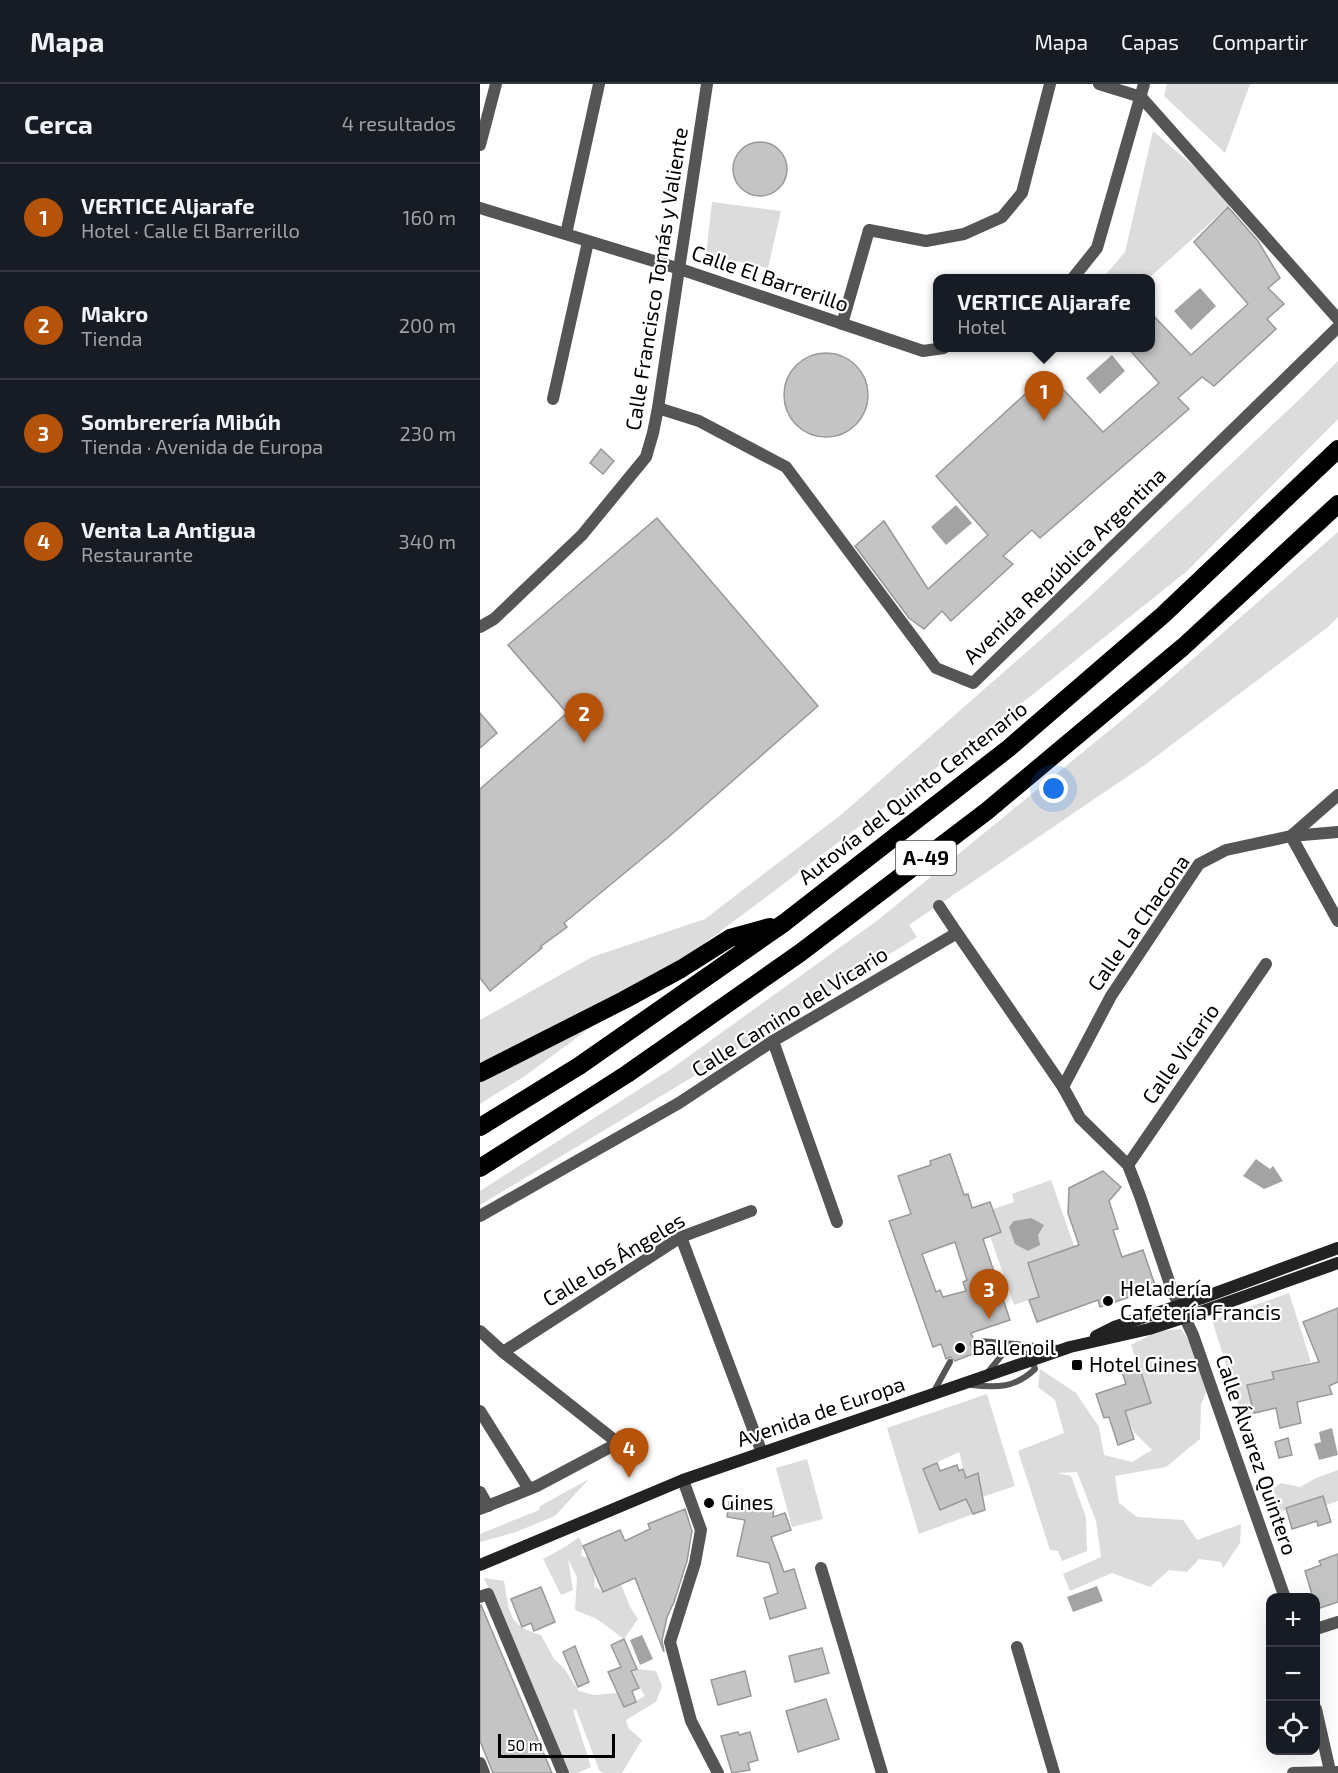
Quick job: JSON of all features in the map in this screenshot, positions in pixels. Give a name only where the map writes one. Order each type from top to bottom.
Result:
[{"type":"highway","name":"Autovía del Quinto Centenario","points":[[480,1127],[579,1066],[784,923],[1009,748],[1163,615],[1338,449]]},
{"type":"highway","name":"A-49","points":[[480,1168],[627,1074],[800,953],[987,812],[1183,647],[1338,504]]},
{"type":"highway","points":[[480,1073],[662,980],[730,938],[784,923]]},
{"type":"main road","name":"Avenida de Europa","points":[[1071,1347],[1175,1303],[1338,1248]]},
{"type":"main road","points":[[1189,1319],[1195,1307],[1299,1269],[1314,1257]]},
{"type":"main road","name":"Avenida de Europa","points":[[480,1565],[682,1480],[1071,1347],[1189,1319],[1338,1263]]},
{"type":"main road","points":[[1106,1338],[1167,1314],[1175,1303]]},
{"type":"street","points":[[480,145],[496,84]]},
{"type":"street","points":[[566,234],[599,84]]},
{"type":"street","name":"Calle Francisco Tomás y Valiente","points":[[480,627],[494,618],[582,535],[646,457],[654,433],[707,84]]},
{"type":"street","points":[[842,324],[869,230],[926,242],[963,234],[1002,217],[1022,192],[1050,84]]},
{"type":"street","points":[[1099,84],[1141,97],[1338,319]]},
{"type":"street","points":[[1077,274],[1097,248],[1144,84]]},
{"type":"street","name":"Calle El Barrerillo","points":[[480,208],[680,269],[842,324],[879,334],[923,351],[933,350]]},
{"type":"street","points":[[553,399],[588,242]]},
{"type":"street","name":"Avenida República Argentina","points":[[658,408],[699,422],[786,467],[936,668],[973,683],[1338,327]]},
{"type":"street","points":[[1338,795],[1291,836],[1338,921]]},
{"type":"street","name":"Calle La Chacona","points":[[1063,1087],[1111,996],[1199,864],[1226,850],[1291,836],[1338,832]]},
{"type":"street","points":[[939,906],[1063,1087],[1080,1118],[1128,1166]]},
{"type":"street","name":"Calle Camino del Vicario","points":[[480,1216],[679,1103],[773,1041],[957,933]]},
{"type":"street","name":"Calle Vicario","points":[[1128,1166],[1266,964]]},
{"type":"street","points":[[773,1041],[837,1222]]},
{"type":"street","name":"Calle Álvarez Quintero","points":[[1128,1166],[1175,1303],[1189,1319],[1283,1593]]},
{"type":"street","name":"Calle los Ángeles","points":[[503,1352],[681,1237],[751,1211]]},
{"type":"street","points":[[681,1237],[762,1453]]},
{"type":"street","points":[[480,1331],[503,1352],[618,1443],[529,1489],[484,1508],[480,1492]]},
{"type":"street","points":[[480,1411],[529,1489]]},
{"type":"street","points":[[682,1480],[701,1530],[695,1563],[670,1642],[691,1720],[718,1773]]},
{"type":"street","points":[[821,1568],[882,1773]]},
{"type":"street","points":[[480,1597],[488,1594],[563,1773]]},
{"type":"street","points":[[1320,1628],[1338,1622]]},
{"type":"street","points":[[1017,1647],[1054,1773]]},
{"type":"street","points":[[1293,1773],[1334,1772],[1320,1723]]},
{"type":"street","points":[[480,1763],[484,1773]]},
{"type":"lane","points":[[975,1343],[980,1341],[1071,1347]]},
{"type":"lane","points":[[984,1377],[1002,1355],[1006,1343]]},
{"type":"lane","points":[[963,1384],[996,1388],[1025,1379],[1035,1369],[1032,1360],[1016,1344]]},
{"type":"lane","points":[[932,1394],[950,1362]]},
{"type":"shaded area","points":[[1167,84],[1250,84],[1225,153],[1164,96]]},
{"type":"shaded area","points":[[1153,131],[1234,201],[1153,274],[1106,274],[1125,252]]},
{"type":"shaded area","points":[[712,202],[781,211],[768,268],[706,255]]},
{"type":"shaded area","points":[[1200,288],[1216,306],[1191,330],[1174,311]]},
{"type":"shaded area","points":[[1112,355],[1125,371],[1100,394],[1086,378]]},
{"type":"shaded area","points":[[1338,361],[1338,419],[1186,572],[1032,695],[761,901],[525,1076],[480,1104],[480,1020],[592,957],[705,919],[842,814],[1087,599]]},
{"type":"shaded area","points":[[956,505],[972,523],[946,545],[931,527]]},
{"type":"shaded area","points":[[1338,532],[1338,617],[1328,627],[1146,764],[909,925],[917,937],[729,1055],[480,1205],[480,1191],[671,1069],[878,920],[1138,707]]},
{"type":"shaded area","points":[[1256,1159],[1270,1169],[1273,1166],[1283,1181],[1264,1189],[1243,1176]]},
{"type":"shaded area","points":[[1051,1180],[1086,1280],[1014,1305],[990,1236],[993,1209],[1014,1202],[1012,1194]]},
{"type":"shaded area","points":[[1031,1218],[1044,1225],[1038,1235],[1040,1245],[1028,1251],[1015,1244],[1009,1227],[1014,1221]]},
{"type":"shaded area","points":[[1289,1293],[1311,1362],[1273,1373],[1274,1379],[1248,1385],[1254,1413],[1242,1415],[1212,1320]]},
{"type":"shaded area","points":[[1181,1329],[1213,1377],[1201,1404],[1200,1439],[1166,1467],[1115,1476],[1119,1503],[1137,1517],[1183,1520],[1197,1540],[1241,1524],[1240,1543],[1223,1568],[1221,1562],[1199,1559],[1187,1572],[1169,1570],[1150,1587],[1112,1573],[1070,1591],[1063,1574],[1101,1557],[1096,1521],[1077,1472],[1057,1473],[1071,1476],[1086,1517],[1087,1551],[1062,1561],[1058,1551],[1050,1550],[1018,1451],[1064,1433],[1055,1400],[1038,1387],[1040,1369],[1076,1393],[1099,1427],[1104,1455],[1132,1462],[1152,1450],[1134,1432],[1123,1411],[1151,1403],[1131,1345],[1158,1331]]},
{"type":"shaded area","points":[[987,1394],[1015,1486],[982,1497],[966,1478],[959,1452],[923,1469],[940,1510],[966,1499],[973,1514],[919,1534],[887,1428]]},
{"type":"shaded area","points":[[1332,1428],[1338,1455],[1319,1460],[1314,1444],[1321,1442],[1319,1432]]},
{"type":"shaded area","points":[[807,1459],[823,1519],[792,1527],[776,1468]]},
{"type":"shaded area","points":[[1338,1470],[1338,1501],[1326,1505],[1323,1496],[1280,1512],[1273,1489],[1281,1483],[1300,1487]]},
{"type":"shaded area","points":[[589,1479],[555,1516],[516,1532],[480,1542],[480,1534],[539,1510],[540,1506]]},
{"type":"shaded area","points":[[579,1537],[583,1546],[581,1556],[589,1558],[595,1573],[594,1586],[603,1592],[621,1584],[630,1607],[638,1619],[624,1639],[597,1619],[575,1610],[577,1577],[568,1559],[573,1590],[561,1595],[543,1559]]},
{"type":"shaded area","points":[[484,1578],[504,1581],[509,1610],[516,1622],[541,1635],[554,1659],[564,1668],[579,1691],[594,1695],[617,1693],[624,1707],[645,1696],[636,1682],[624,1677],[637,1669],[656,1671],[662,1686],[656,1702],[626,1720],[629,1729],[642,1740],[622,1773],[603,1773],[599,1770],[576,1709],[573,1710],[591,1767],[578,1773],[567,1773]]},
{"type":"shaded area","points":[[1097,1586],[1103,1601],[1073,1612],[1067,1597]]},
{"type":"shaded area","points":[[642,1635],[653,1659],[640,1665],[630,1640]]},
{"type":"building","points":[[760,142],[770,144],[779,150],[785,159],[787,169],[785,179],[779,188],[770,194],[760,196],[750,194],[741,188],[735,179],[733,169],[735,159],[741,150],[750,144]]},
{"type":"building","points":[[1228,207],[1258,241],[1280,278],[1268,288],[1284,304],[1267,319],[1276,329],[1214,386],[1202,377],[1178,398],[1189,409],[1040,538],[1032,530],[1003,556],[1013,564],[951,621],[942,611],[924,629],[909,618],[855,546],[884,521],[928,589],[988,535],[936,476],[1048,373],[1103,432],[1159,383],[1132,352],[1155,352],[1155,317],[1191,355],[1248,304],[1194,242]]},
{"type":"building","points":[[826,353],[849,360],[861,372],[868,395],[861,418],[849,430],[826,437],[803,430],[791,418],[784,395],[791,372],[803,360]]},
{"type":"building","points":[[601,449],[614,461],[603,474],[590,463]]},
{"type":"building","points":[[657,518],[818,706],[672,834],[564,923],[567,927],[540,947],[542,948],[490,991],[480,978],[480,789],[567,713],[508,645]]},
{"type":"building","points":[[480,713],[497,733],[480,748]]},
{"type":"building","points":[[950,1154],[964,1195],[968,1194],[972,1208],[990,1202],[1001,1232],[983,1239],[1010,1320],[971,1333],[973,1338],[970,1344],[977,1348],[978,1352],[955,1361],[950,1357],[946,1359],[941,1344],[933,1347],[889,1221],[911,1214],[898,1176],[931,1165],[930,1161]],"holes":[[[955,1242],[967,1280],[963,1282],[966,1291],[943,1297],[940,1290],[936,1292],[922,1254]]]},
{"type":"building","points":[[1103,1171],[1121,1187],[1109,1201],[1118,1229],[1113,1230],[1122,1257],[1143,1250],[1156,1288],[1100,1307],[1098,1300],[1037,1322],[1029,1300],[1039,1297],[1028,1263],[1079,1245],[1068,1213],[1069,1188]]},
{"type":"building","points":[[1338,1308],[1338,1382],[1329,1386],[1332,1394],[1297,1402],[1301,1423],[1280,1428],[1276,1408],[1254,1413],[1247,1385],[1274,1379],[1272,1372],[1319,1362],[1303,1322]]},
{"type":"building","points":[[1137,1360],[1151,1403],[1125,1411],[1134,1439],[1118,1445],[1109,1417],[1104,1418],[1096,1394],[1126,1384],[1120,1366]]},
{"type":"building","points":[[1288,1438],[1292,1455],[1279,1458],[1275,1442]]},
{"type":"building","points":[[937,1463],[940,1471],[957,1465],[959,1471],[963,1469],[966,1478],[978,1473],[985,1510],[973,1514],[966,1499],[940,1510],[923,1469]]},
{"type":"building","points":[[1323,1496],[1331,1522],[1318,1526],[1317,1521],[1292,1529],[1286,1508]]},
{"type":"building","points":[[729,1502],[774,1508],[773,1517],[785,1513],[791,1530],[771,1537],[784,1572],[794,1569],[806,1608],[770,1619],[764,1598],[778,1593],[769,1563],[737,1556],[745,1520],[727,1517]]},
{"type":"building","points":[[685,1509],[692,1531],[687,1561],[667,1617],[662,1640],[664,1652],[635,1578],[603,1592],[583,1546],[620,1530],[625,1541],[650,1529],[648,1524]]},
{"type":"building","points":[[1338,1554],[1338,1602],[1320,1608],[1320,1593],[1312,1593],[1305,1571],[1321,1565],[1319,1561]]},
{"type":"building","points":[[541,1587],[555,1622],[534,1631],[531,1623],[522,1627],[511,1599]]},
{"type":"building","points":[[480,1605],[552,1773],[493,1773],[480,1741]]},
{"type":"building","points":[[624,1639],[637,1669],[631,1671],[639,1688],[632,1691],[636,1702],[624,1707],[608,1672],[621,1667],[611,1645]]},
{"type":"building","points":[[575,1646],[589,1682],[578,1687],[563,1652]]},
{"type":"building","points":[[822,1648],[829,1673],[795,1682],[789,1656]]},
{"type":"building","points":[[745,1671],[751,1696],[718,1705],[711,1680]]},
{"type":"building","points":[[826,1699],[839,1739],[798,1752],[786,1711]]},
{"type":"building","points":[[738,1732],[739,1735],[750,1732],[758,1760],[748,1763],[750,1770],[732,1773],[721,1736]]},
{"type":"place","name":"VERTICE Aljarafe","points":[[1044,421]]},
{"type":"place","name":"Makro","points":[[584,743]]},
{"type":"place","name":"Heladería Cafetería Francis","points":[[1108,1301]]},
{"type":"place","name":"Sombrerería Mibúh","points":[[989,1319]]},
{"type":"place","name":"Ballenoil","points":[[960,1348]]},
{"type":"place","name":"Hotel Gines","points":[[1077,1365]]},
{"type":"place","name":"Venta La Antigua","points":[[629,1478]]},
{"type":"place","name":"Gines","points":[[709,1503]]}]
